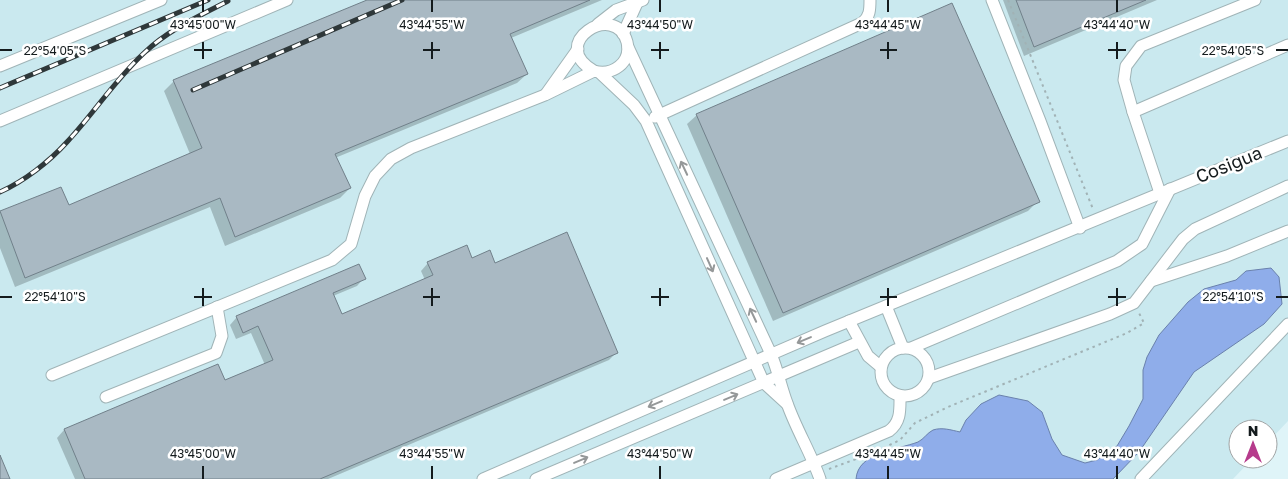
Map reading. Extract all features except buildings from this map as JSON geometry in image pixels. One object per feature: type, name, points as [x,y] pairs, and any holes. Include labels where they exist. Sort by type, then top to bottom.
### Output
[{"type":"street","points":[[0,66],[161,0]]},
{"type":"street","points":[[0,122],[286,0]]},
{"type":"street","points":[[646,121],[862,23],[867,20],[870,0]]},
{"type":"street","points":[[992,0],[1080,228]]},
{"type":"street","points":[[886,306],[907,348],[918,351],[928,363],[930,370],[929,378],[922,391],[915,395],[900,396],[893,394],[883,382],[881,367],[889,354],[907,348],[1117,262],[1142,244],[1165,191],[1134,112],[1124,80],[1126,66],[1140,46],[1255,0]]},
{"type":"street","points":[[598,24],[616,10],[640,1]]},
{"type":"street","points":[[623,34],[640,1]]},
{"type":"street","points":[[545,95],[578,49],[581,36],[591,26],[598,24],[612,25],[623,34],[771,354],[780,376],[787,404],[820,479]]},
{"type":"street","points":[[1134,112],[1288,45]]},
{"type":"street","points":[[52,375],[332,260],[351,244],[365,196],[375,176],[391,159],[411,148],[545,95],[597,72],[614,70],[624,60],[628,47]]},
{"type":"street","points":[[578,49],[582,62],[597,72],[634,105],[646,121],[753,362],[764,383],[787,404]]},
{"type":"street","name":"Cosigua","points":[[482,479],[849,321],[1080,228],[1288,141]]},
{"type":"street","points":[[929,378],[1110,314],[1134,303],[1183,239],[1195,230],[1288,186]]},
{"type":"street","points":[[1151,282],[1227,256],[1288,231]]},
{"type":"street","points":[[699,240],[715,233]]},
{"type":"street","points":[[106,397],[216,352],[222,336],[217,307]]},
{"type":"street","points":[[849,321],[868,356],[881,367]]},
{"type":"street","points":[[1142,479],[1288,324]]},
{"type":"street","points":[[536,479],[859,342]]},
{"type":"street","points":[[776,479],[894,428],[900,417],[900,396]]},
{"type":"street","points":[[596,430],[604,451]]},
{"type":"path","points":[[1008,0],[1098,220]]},
{"type":"path","points":[[820,479],[825,471],[875,452],[900,440],[915,423],[948,407],[1127,333],[1144,323],[1134,303]]},
{"type":"shaded area","points":[[0,0],[1288,0],[1288,421],[1278,432],[1278,419],[1228,419],[1228,469],[1242,469],[1233,479],[0,479]]},
{"type":"water","points":[[1271,268],[1279,277],[1282,304],[1264,324],[1194,372],[1139,452],[1113,479],[856,479],[858,470],[864,463],[880,453],[918,442],[936,429],[960,432],[966,420],[981,404],[999,395],[1028,401],[1042,412],[1052,439],[1062,455],[1085,463],[1097,460],[1117,446],[1129,426],[1143,399],[1143,370],[1147,357],[1159,335],[1188,302],[1204,289],[1236,280],[1246,271]]},
{"type":"railway","points":[[0,88],[208,0]]},
{"type":"railway","points":[[193,90],[402,0]]},
{"type":"railway","points":[[0,192],[27,177],[60,149],[133,63],[153,45],[184,24],[228,1]]}]
